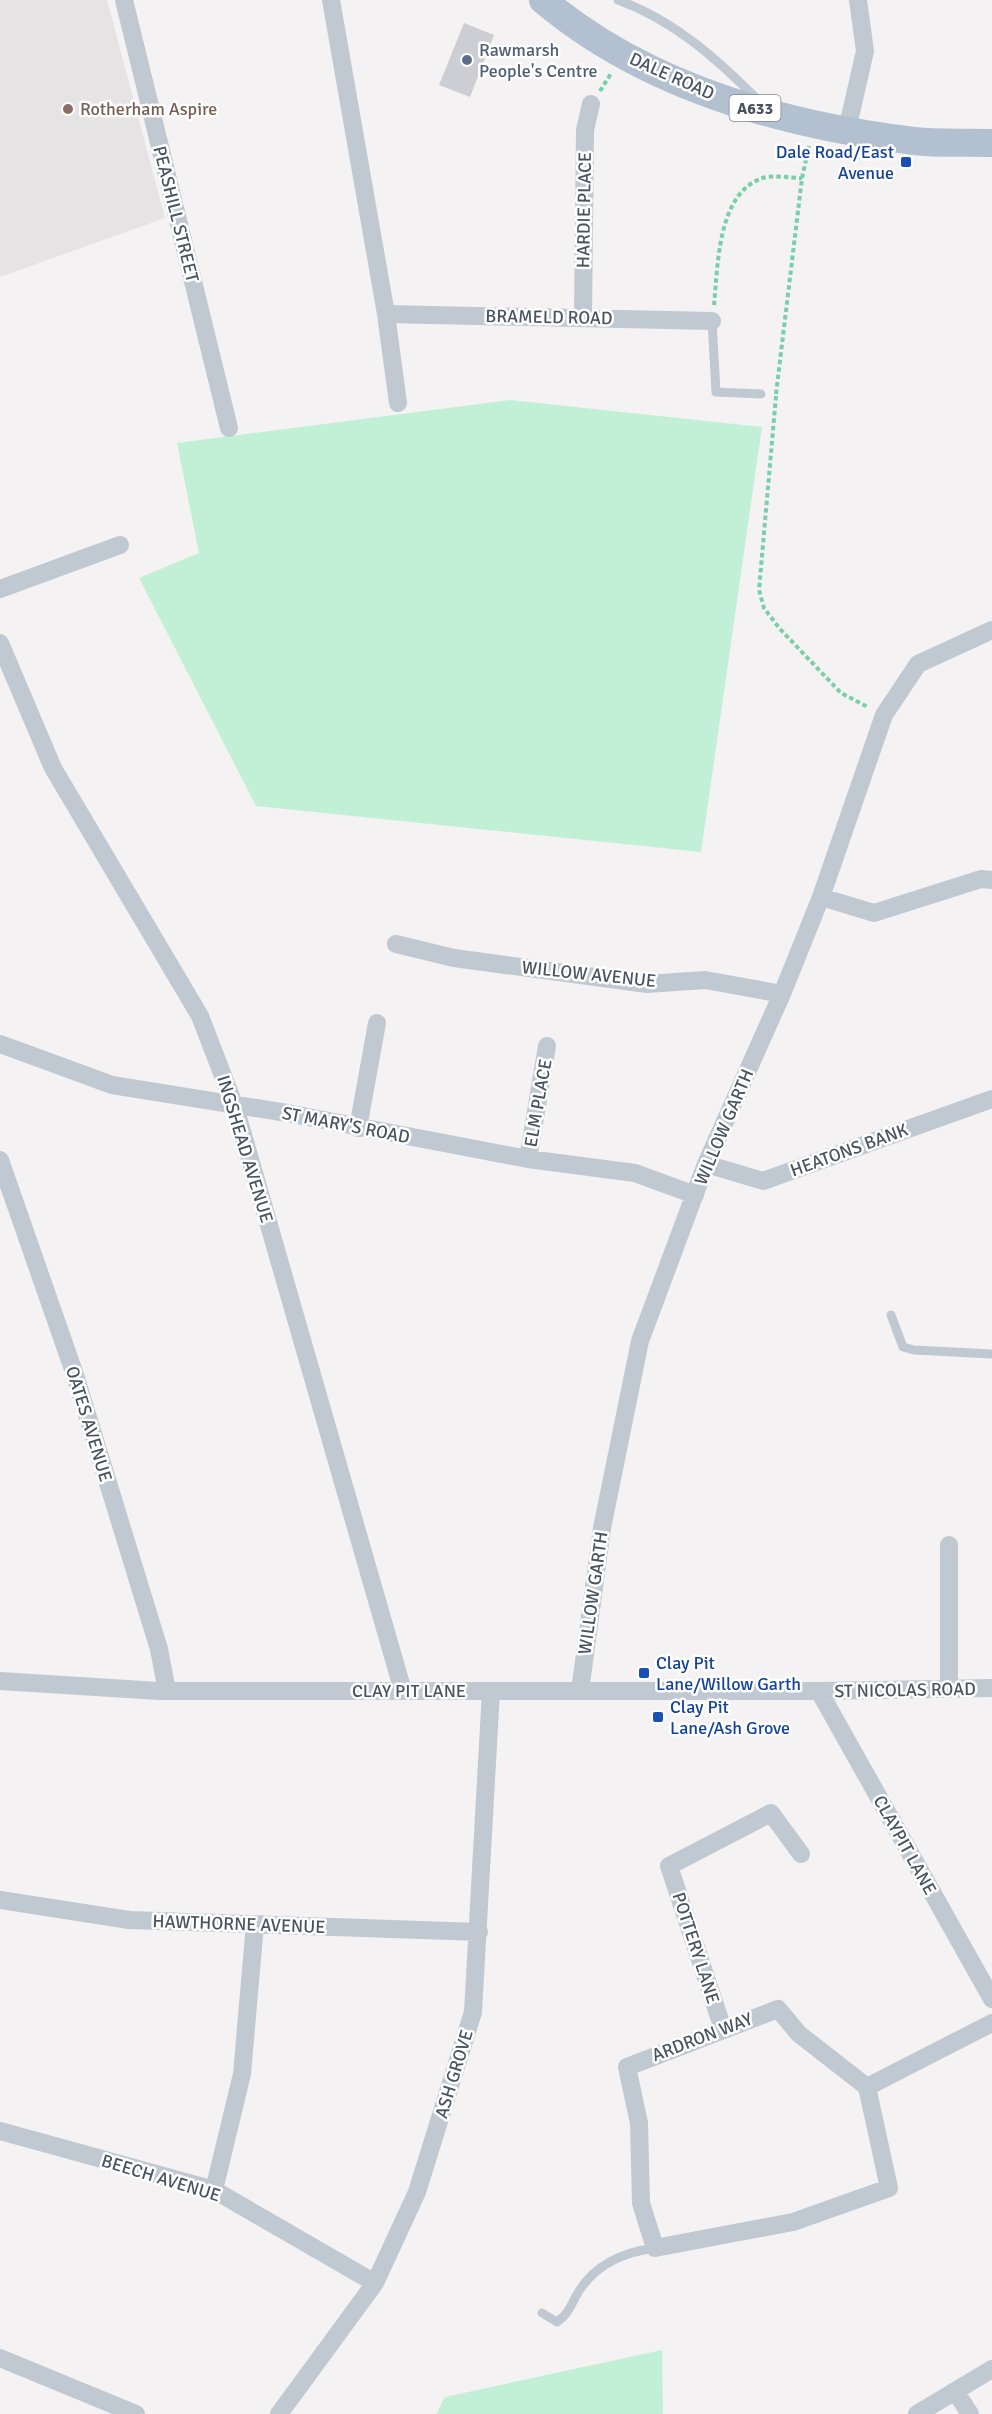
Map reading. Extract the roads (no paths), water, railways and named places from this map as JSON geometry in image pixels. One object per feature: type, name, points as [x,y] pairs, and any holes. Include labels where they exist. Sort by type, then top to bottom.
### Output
[{"type":"main road","name":"DALE ROAD","points":[[543,0],[562,16],[624,55],[663,76],[718,97],[771,113],[847,130],[916,141],[992,143]]},
{"type":"street","name":"PEASHILL STREET","points":[[124,0],[228,428]]},
{"type":"street","points":[[331,0],[386,314],[398,403]]},
{"type":"street","points":[[847,130],[865,51],[858,0]]},
{"type":"street","name":"HARDIE PLACE","points":[[583,317],[585,130],[591,104]]},
{"type":"street","name":"BRAMELD ROAD","points":[[386,314],[712,321]]},
{"type":"street","points":[[0,589],[120,544]]},
{"type":"street","name":"WILLOW GARTH","points":[[580,1691],[602,1528],[640,1341],[706,1164],[782,994],[821,897],[884,715],[918,664],[992,630]]},
{"type":"street","name":"INGSHEAD AVENUE","points":[[0,643],[53,768],[200,1016],[235,1107],[403,1691]]},
{"type":"street","points":[[821,897],[874,913],[981,879],[992,880]]},
{"type":"street","name":"WILLOW AVENUE","points":[[396,944],[454,958],[647,984],[705,980],[782,994]]},
{"type":"street","points":[[358,1128],[377,1023]]},
{"type":"street","name":"ST MARY'S ROAD","points":[[0,1044],[112,1085],[235,1107],[287,1113],[528,1159],[635,1173],[695,1195]]},
{"type":"street","name":"ELM PLACE","points":[[528,1159],[547,1046]]},
{"type":"street","name":"HEATONS BANK","points":[[706,1164],[763,1181],[992,1099]]},
{"type":"street","name":"OATES AVENUE","points":[[0,1160],[74,1372],[159,1649],[167,1691]]},
{"type":"street","points":[[949,1545],[950,1689]]},
{"type":"street","name":"CLAY PIT LANE","points":[[0,1682],[167,1691],[819,1691]]},
{"type":"street","name":"ST NICOLAS ROAD","points":[[819,1691],[992,1688]]},
{"type":"street","name":"ASH GROVE","points":[[279,2414],[375,2283],[417,2192],[473,2012],[491,1691]]},
{"type":"street","name":"CLAYPIT LANE","points":[[819,1691],[992,1999]]},
{"type":"street","name":"POTTERY LANE","points":[[723,2029],[669,1866],[771,1813],[801,1854]]},
{"type":"street","name":"HAWTHORNE AVENUE","points":[[0,1900],[129,1920],[479,1932]]},
{"type":"street","points":[[214,2190],[242,2074],[255,1924]]},
{"type":"street","name":"ARDRON WAY","points":[[655,2248],[641,2203],[639,2123],[627,2067],[778,2009],[799,2034],[867,2087]]},
{"type":"street","points":[[655,2248],[793,2222],[889,2188],[867,2087],[992,2023]]},
{"type":"street","name":"BEECH AVENUE","points":[[0,2131],[214,2190],[375,2283]]},
{"type":"street","points":[[0,2358],[136,2414]]},
{"type":"street","points":[[917,2414],[992,2369]]},
{"type":"street","points":[[955,2391],[970,2414]]},
{"type":"lane","points":[[618,0],[640,8],[683,34],[728,70],[771,113]]},
{"type":"lane","points":[[712,321],[716,392],[761,394]]},
{"type":"lane","points":[[891,1316],[903,1347],[914,1350],[992,1354]]},
{"type":"lane","points":[[542,2313],[557,2322],[567,2315],[579,2290],[597,2271],[631,2251],[655,2248]]},
{"type":"place","name":"Rawmarsh People's Centre","points":[[467,60]]},
{"type":"place","name":"Rotherham Aspire","points":[[68,109]]},
{"type":"place","name":"Dale Road/East Avenue","points":[[906,162]]},
{"type":"place","name":"Clay Pit Lane/Willow Garth","points":[[644,1673]]},
{"type":"place","name":"Clay Pit Lane/Ash Grove","points":[[658,1717]]}]
